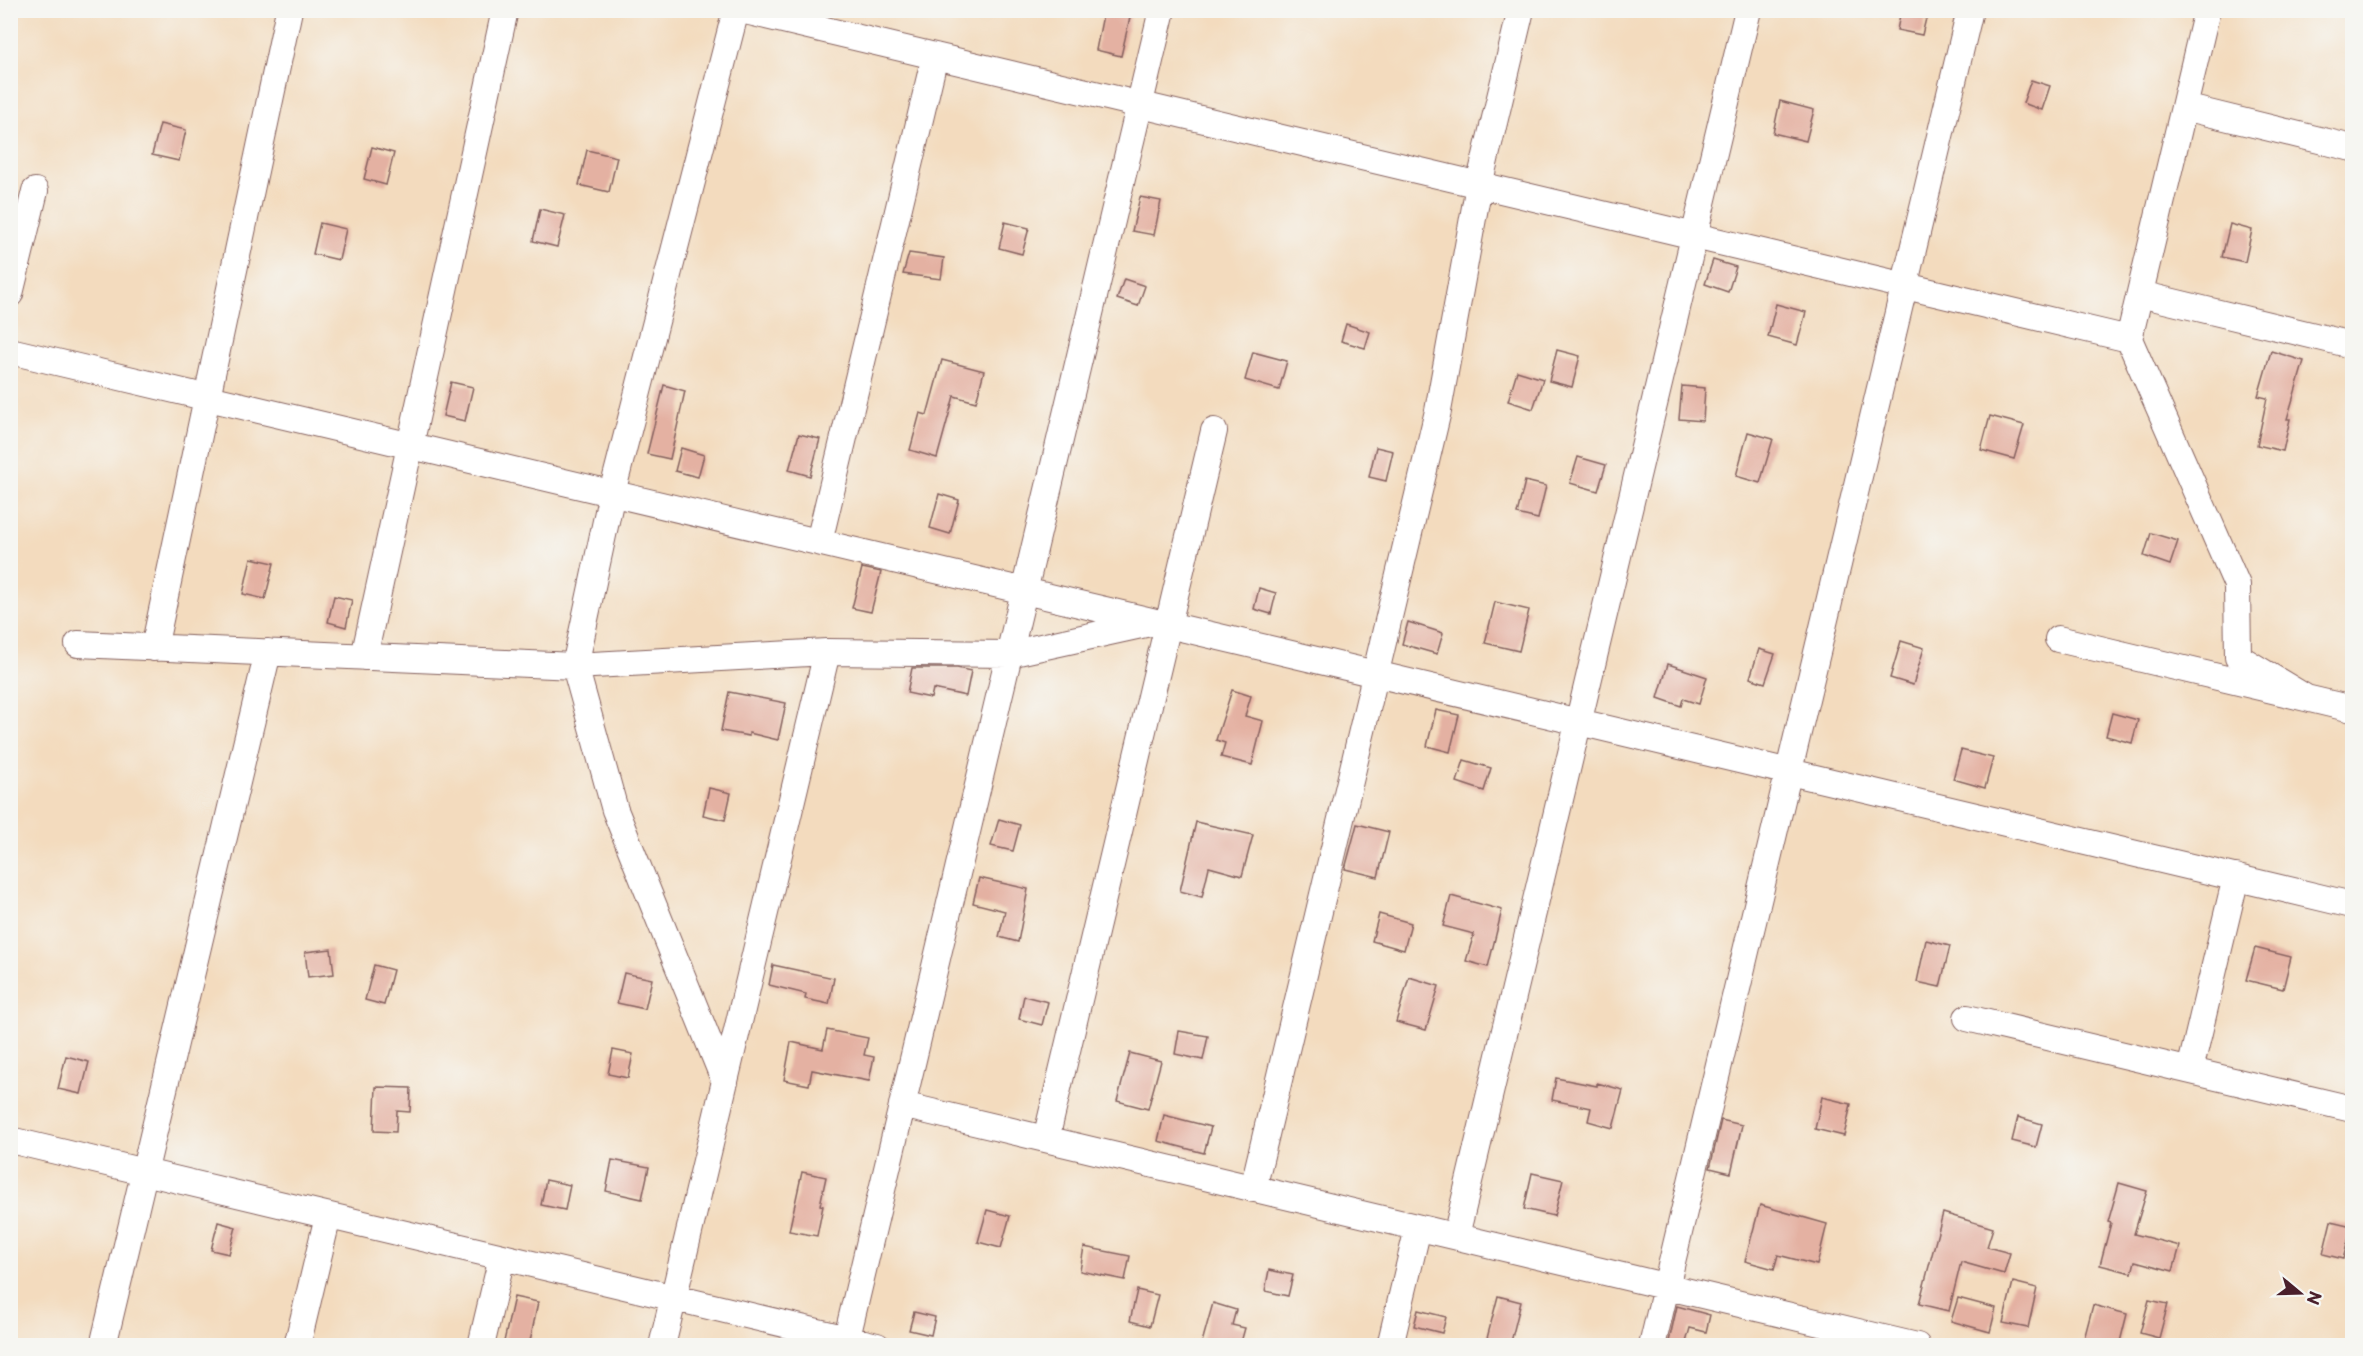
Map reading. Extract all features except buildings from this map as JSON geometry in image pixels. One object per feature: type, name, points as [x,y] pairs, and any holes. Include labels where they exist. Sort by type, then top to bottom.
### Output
[{"type":"street","points":[[154,648],[289,10]]},
{"type":"street","points":[[364,657],[505,10]]},
{"type":"street","points":[[725,1083],[615,810],[574,666],[612,493],[736,10]]},
{"type":"street","points":[[741,10],[2129,339]]},
{"type":"street","points":[[846,1342],[1162,10]]},
{"type":"street","points":[[1253,1188],[1438,411],[1479,185],[1521,10]]},
{"type":"street","points":[[1456,1236],[1748,10]]},
{"type":"street","points":[[1652,1346],[1970,10]]},
{"type":"street","points":[[2207,10],[2129,339],[2237,585],[2238,657],[2306,698]]},
{"type":"street","points":[[819,542],[934,56]]},
{"type":"street","points":[[2184,107],[2352,148]]},
{"type":"street","points":[[10,294],[35,191]]},
{"type":"street","points":[[2140,294],[2352,345]]},
{"type":"street","points":[[10,351],[2352,905]]},
{"type":"street","points":[[1046,1139],[1163,623],[1214,431]]},
{"type":"street","points":[[78,644],[574,666],[827,652],[1009,654],[1163,623]]},
{"type":"street","points":[[2058,639],[2352,709]]},
{"type":"street","points":[[103,1346],[268,652]]},
{"type":"street","points":[[662,1346],[827,652]]},
{"type":"street","points":[[2190,1070],[2236,877]]},
{"type":"street","points":[[1967,1018],[2352,1109]]},
{"type":"street","points":[[902,1106],[1917,1346]]},
{"type":"street","points":[[10,1140],[674,1297],[846,1342],[877,1346]]},
{"type":"street","points":[[297,1346],[328,1215]]},
{"type":"street","points":[[1390,1346],[1418,1228]]},
{"type":"street","points":[[481,1346],[502,1257]]}]
